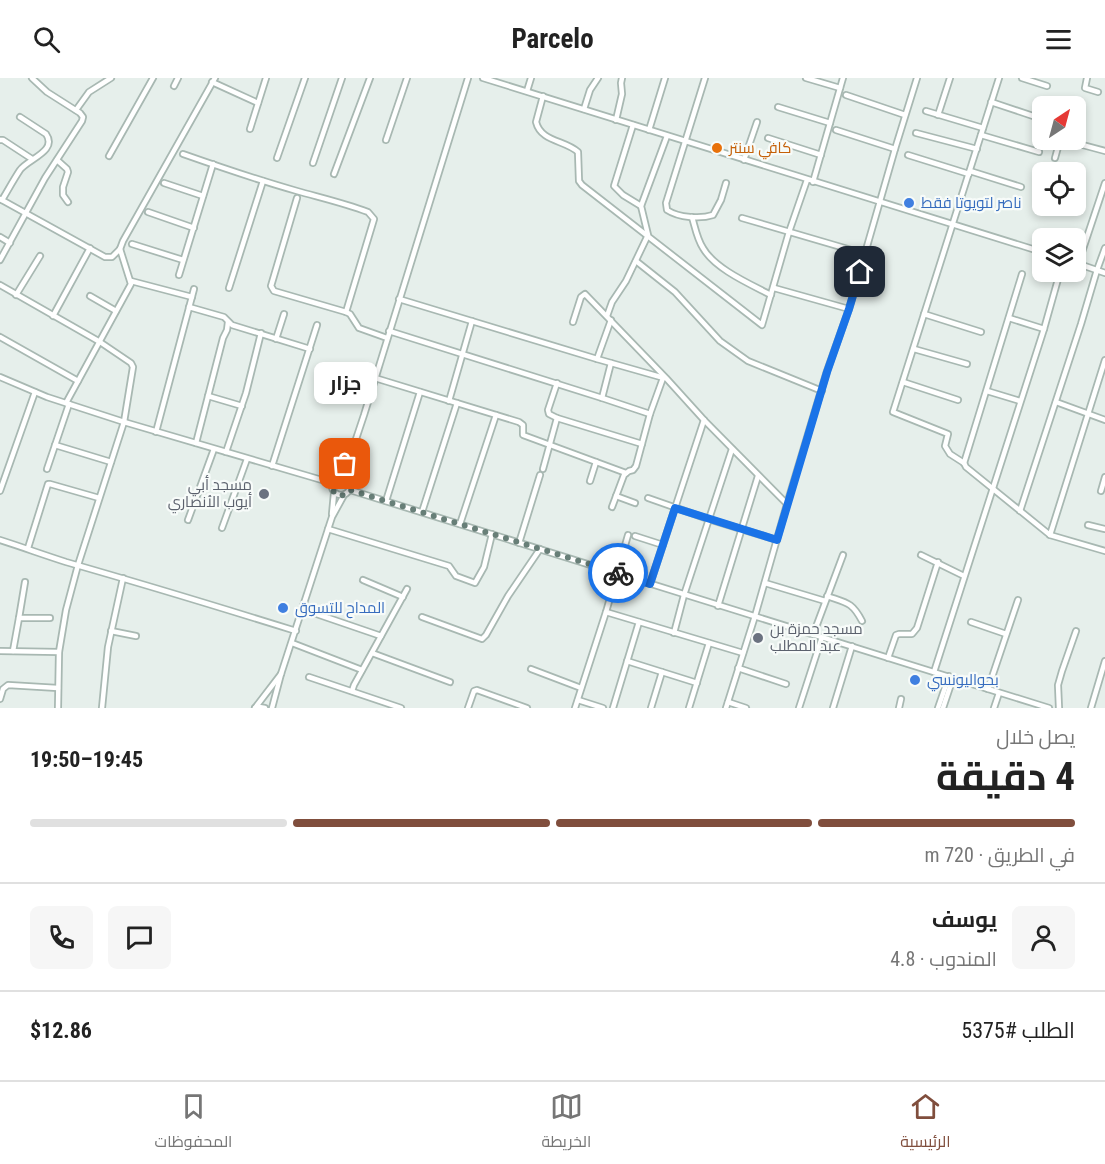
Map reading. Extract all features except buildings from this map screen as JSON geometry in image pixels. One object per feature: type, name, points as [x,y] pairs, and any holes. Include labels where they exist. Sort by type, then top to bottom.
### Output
[{"type":"street","points":[[0,260],[45,178],[83,117],[47,92],[32,78]]},
{"type":"street","points":[[76,110],[89,92],[111,78]]},
{"type":"street","points":[[109,156],[153,78]]},
{"type":"street","points":[[174,86],[178,78]]},
{"type":"street","points":[[250,129],[266,78]]},
{"type":"street","points":[[277,158],[305,78]]},
{"type":"street","points":[[313,163],[342,78]]},
{"type":"street","points":[[334,174],[370,78]]},
{"type":"street","points":[[386,140],[407,78]]},
{"type":"street","points":[[350,490],[348,480],[352,451],[468,78]]},
{"type":"street","points":[[483,78],[493,79],[684,142],[1032,249]]},
{"type":"street","points":[[527,91],[531,78]]},
{"type":"street","points":[[584,110],[590,90],[598,78]]},
{"type":"street","points":[[616,120],[622,94],[622,78]]},
{"type":"street","points":[[649,130],[665,78]]},
{"type":"street","points":[[705,78],[666,203],[667,210],[673,214],[692,217],[713,215],[726,183]]},
{"type":"street","points":[[806,78],[840,88]]},
{"type":"street","points":[[543,96],[536,122],[539,132],[576,150],[579,159],[579,182],[762,325],[789,232],[821,155],[843,78]]},
{"type":"street","points":[[746,708],[727,705],[827,372],[849,309],[917,78]]},
{"type":"street","points":[[938,115],[950,78]]},
{"type":"street","points":[[999,78],[893,412],[948,434],[945,446],[950,454],[964,463],[1050,535],[1105,551]]},
{"type":"street","points":[[1022,78],[1047,86]]},
{"type":"street","points":[[1087,78],[1085,88],[1098,92]]},
{"type":"street","points":[[20,117],[48,137],[49,141],[37,158],[32,159],[22,168],[1,199],[108,258],[120,249],[214,80],[258,103]]},
{"type":"street","points":[[846,95],[905,115]]},
{"type":"street","points":[[991,102],[1032,116]]},
{"type":"street","points":[[778,107],[830,123]]},
{"type":"street","points":[[926,111],[983,128]]},
{"type":"street","points":[[744,160],[757,122]]},
{"type":"street","points":[[633,125],[614,186],[623,195],[641,206]]},
{"type":"street","points":[[836,130],[895,149]]},
{"type":"street","points":[[916,133],[977,149]]},
{"type":"street","points":[[981,135],[1040,152]]},
{"type":"street","points":[[597,359],[612,302],[626,281],[648,235],[641,206],[667,136]]},
{"type":"street","points":[[768,138],[821,155]]},
{"type":"street","points":[[0,140],[32,159]]},
{"type":"street","points":[[1086,146],[1105,151]]},
{"type":"street","points":[[1055,158],[1058,150]]},
{"type":"street","points":[[183,154],[263,181],[341,202],[368,212],[374,219],[346,312]]},
{"type":"street","points":[[908,155],[1021,187]]},
{"type":"street","points":[[57,160],[68,172],[63,188],[63,195],[68,202]]},
{"type":"street","points":[[179,275],[213,165]]},
{"type":"street","points":[[229,288],[263,181]]},
{"type":"street","points":[[164,183],[203,196]]},
{"type":"street","points":[[1086,237],[1105,183]]},
{"type":"street","points":[[297,198],[272,288],[274,291],[346,312],[350,314],[359,328],[387,338]]},
{"type":"street","points":[[148,212],[194,228]]},
{"type":"street","points":[[692,217],[704,250],[720,266],[733,276],[771,295]]},
{"type":"street","points":[[742,218],[865,254]]},
{"type":"street","points":[[0,237],[10,243]]},
{"type":"street","points":[[132,244],[183,260]]},
{"type":"street","points":[[53,316],[90,248]]},
{"type":"street","points":[[1020,511],[1105,248]]},
{"type":"street","points":[[47,470],[68,403],[131,284],[120,249]]},
{"type":"street","points":[[16,295],[40,256]]},
{"type":"street","points":[[636,261],[675,292],[720,341],[748,361],[822,391]]},
{"type":"street","points":[[1086,266],[1105,273]]},
{"type":"street","points":[[964,463],[1022,274]]},
{"type":"street","points":[[131,281],[192,297]]},
{"type":"street","points":[[934,672],[1057,282]]},
{"type":"street","points":[[0,285],[100,342],[131,363],[133,367],[124,423],[78,565],[66,610],[59,652],[58,708]]},
{"type":"street","points":[[774,288],[849,309]]},
{"type":"street","points":[[156,432],[194,289]]},
{"type":"street","points":[[573,322],[580,299],[584,294],[787,504]]},
{"type":"street","points":[[90,296],[117,311]]},
{"type":"street","points":[[399,299],[665,378]]},
{"type":"street","points":[[189,307],[224,318],[232,325],[310,349]]},
{"type":"street","points":[[276,339],[284,314]]},
{"type":"street","points":[[924,314],[981,332]]},
{"type":"street","points":[[1009,318],[1044,329]]},
{"type":"street","points":[[196,443],[228,321]]},
{"type":"street","points":[[449,401],[472,321]]},
{"type":"street","points":[[272,466],[317,325]]},
{"type":"street","points":[[389,331],[650,414]]},
{"type":"street","points":[[226,452],[242,406],[261,333]]},
{"type":"street","points":[[0,337],[78,381]]},
{"type":"street","points":[[914,349],[967,364]]},
{"type":"street","points":[[1050,535],[1105,360]]},
{"type":"street","points":[[602,398],[611,363]]},
{"type":"street","points":[[375,378],[520,423],[523,435],[626,473]]},
{"type":"street","points":[[612,507],[626,473],[635,468],[650,414],[665,378]]},
{"type":"street","points":[[1,380],[124,423],[332,483]]},
{"type":"street","points":[[903,382],[958,400]]},
{"type":"street","points":[[557,383],[548,412],[557,418],[642,444]]},
{"type":"street","points":[[987,391],[1020,402]]},
{"type":"street","points":[[0,491],[35,392]]},
{"type":"street","points":[[386,501],[420,392]]},
{"type":"street","points":[[208,396],[242,406]]},
{"type":"street","points":[[1056,402],[1105,420]]},
{"type":"street","points":[[422,513],[457,403]]},
{"type":"street","points":[[460,524],[496,415]]},
{"type":"street","points":[[543,469],[557,418]]},
{"type":"street","points":[[650,584],[704,420]]},
{"type":"street","points":[[55,444],[111,462]]},
{"type":"street","points":[[188,519],[214,449]]},
{"type":"street","points":[[674,633],[684,595],[732,449]]},
{"type":"street","points":[[332,517],[334,493],[332,483],[338,477],[352,451]]},
{"type":"street","points":[[222,528],[248,459]]},
{"type":"street","points":[[590,481],[596,462]]},
{"type":"street","points":[[519,543],[540,476]]},
{"type":"street","points":[[718,606],[758,476]]},
{"type":"street","points":[[338,477],[348,480]]},
{"type":"street","points":[[1101,491],[1105,477]]},
{"type":"street","points":[[28,548],[48,484],[99,498]]},
{"type":"street","points":[[350,490],[1049,708]]},
{"type":"street","points":[[272,708],[332,517],[344,495],[350,490]]},
{"type":"street","points":[[334,493],[338,496],[344,495]]},
{"type":"street","points":[[616,496],[635,503]]},
{"type":"street","points":[[648,498],[777,540]]},
{"type":"street","points":[[1088,525],[1105,529]]},
{"type":"street","points":[[328,529],[448,566],[456,576],[475,583],[484,567],[492,534]]},
{"type":"street","points":[[575,708],[617,573],[631,536],[663,545]]},
{"type":"street","points":[[0,540],[296,631]]},
{"type":"street","points":[[422,617],[482,639],[540,549]]},
{"type":"street","points":[[813,635],[843,555]]},
{"type":"street","points":[[921,555],[964,576]]},
{"type":"street","points":[[888,658],[894,637],[898,634],[914,633],[917,628],[938,562]]},
{"type":"street","points":[[102,708],[111,631],[123,578]]},
{"type":"street","points":[[363,580],[403,597]]},
{"type":"street","points":[[13,651],[25,582]]},
{"type":"street","points":[[765,583],[850,604],[862,621]]},
{"type":"street","points":[[352,691],[407,589]]},
{"type":"street","points":[[988,689],[1018,600]]},
{"type":"street","points":[[302,609],[381,636]]},
{"type":"street","points":[[606,612],[743,653]]},
{"type":"street","points":[[19,618],[50,618]]},
{"type":"street","points":[[613,708],[639,622]]},
{"type":"street","points":[[971,622],[1006,634]]},
{"type":"street","points":[[111,631],[136,636]]},
{"type":"street","points":[[1059,708],[1058,686],[1076,631]]},
{"type":"street","points":[[799,708],[822,638]]},
{"type":"street","points":[[292,643],[362,670]]},
{"type":"street","points":[[689,708],[709,643]]},
{"type":"street","points":[[833,708],[852,646]]},
{"type":"street","points":[[0,651],[59,652]]},
{"type":"street","points":[[372,653],[450,682]]},
{"type":"street","points":[[1091,708],[1105,661]]},
{"type":"street","points":[[627,662],[697,683]]},
{"type":"street","points":[[738,668],[786,684]]},
{"type":"street","points":[[531,669],[581,688]]},
{"type":"street","points":[[651,708],[662,672]]},
{"type":"street","points":[[255,708],[281,674]]},
{"type":"street","points":[[309,677],[401,708]]},
{"type":"street","points":[[938,708],[951,677]]},
{"type":"street","points":[[944,708],[951,677]]},
{"type":"street","points":[[0,699],[3,689],[8,685],[58,688]]},
{"type":"street","points":[[468,708],[477,690],[527,708]]},
{"type":"street","points":[[994,708],[999,693]]},
{"type":"street","points":[[899,708],[901,699]]},
{"type":"street","points":[[578,700],[603,708]]},
{"type":"street","points":[[255,708],[259,706],[265,708]]},
{"type":"way so far","points":[[345,464],[332,483],[332,490],[338,496],[345,495],[350,490],[618,573]]},
{"type":"place","name":"كافي سنتر","points":[[717,148]]},
{"type":"place","name":"ناصر لتويوتا فقط","points":[[909,203]]},
{"type":"place","name":"جزار","points":[[345,464]]},
{"type":"place","name":"مسجد أبي أيوب الأنصاري","points":[[264,494]]},
{"type":"place","name":"المداح للتسوق","points":[[283,608]]},
{"type":"place","name":"مسجد حمزة بن عبد المطلب","points":[[758,638]]},
{"type":"place","name":"بحواليونسي","points":[[915,680]]},
{"type":"route","points":[[618,573],[650,584],[675,508],[777,540],[827,372],[860,272]]}]
